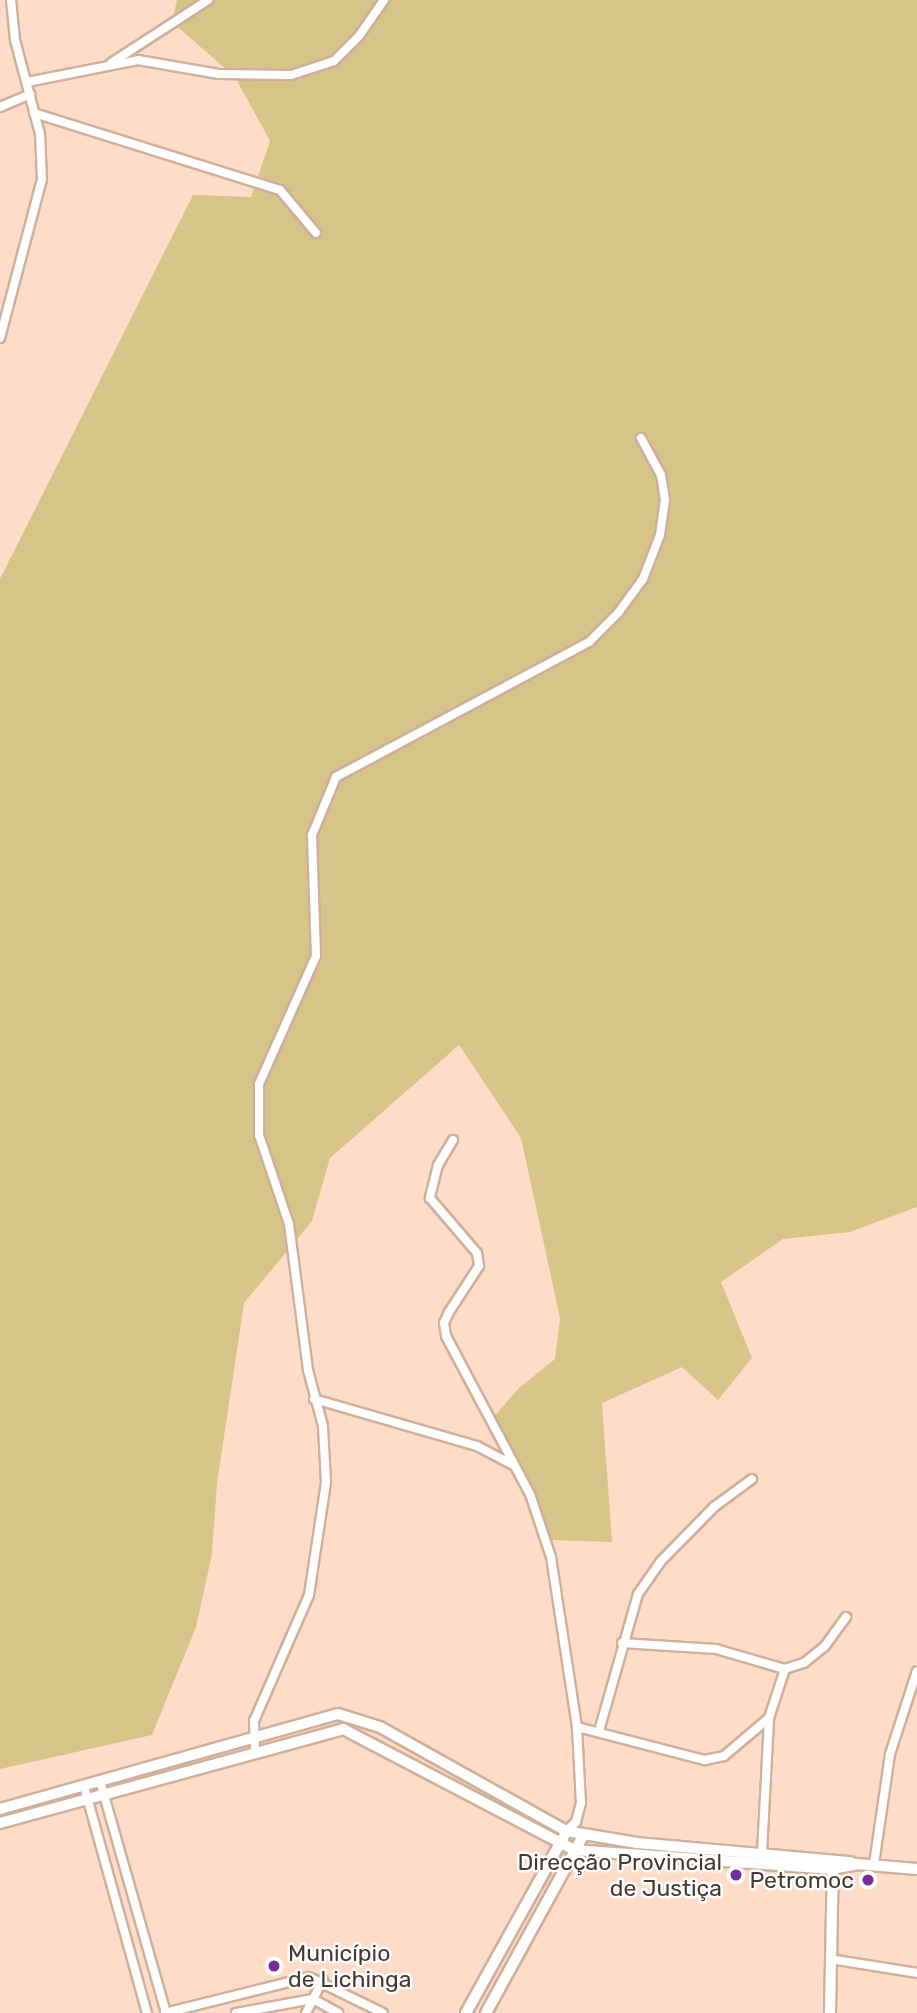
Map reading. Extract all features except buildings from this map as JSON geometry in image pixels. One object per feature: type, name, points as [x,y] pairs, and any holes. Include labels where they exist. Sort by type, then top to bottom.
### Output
[{"type":"main road","points":[[338,1714],[343,1729]]},
{"type":"main road","points":[[0,1809],[251,1736],[338,1714],[380,1727],[566,1831],[583,1836],[762,1853],[832,1864]]},
{"type":"main road","points":[[0,1823],[88,1800],[255,1750],[343,1729],[438,1777],[559,1845],[574,1850],[874,1864],[917,1869]]},
{"type":"main road","points":[[191,1754],[193,1768]]},
{"type":"main road","points":[[438,1777],[444,1764]]},
{"type":"main road","points":[[461,1791],[469,1778]]},
{"type":"street","points":[[0,338],[42,179],[34,113],[15,40],[11,0]]},
{"type":"street","points":[[109,64],[208,0]]},
{"type":"street","points":[[27,82],[138,60],[219,74],[300,73],[334,61],[359,36],[384,0]]},
{"type":"street","points":[[0,107],[30,94]]},
{"type":"street","points":[[34,113],[280,190],[316,233]]},
{"type":"street","points":[[255,1750],[251,1736],[254,1721],[309,1595],[319,1541],[327,1462],[323,1426],[314,1399],[289,1224],[260,1135],[259,1084],[316,956],[312,835],[336,777],[589,642],[618,613],[643,579],[660,535],[665,500],[661,475],[641,438]]},
{"type":"street","points":[[453,1140],[438,1165],[430,1198],[477,1253],[479,1266],[444,1323],[446,1336],[530,1494],[551,1557],[577,1727],[582,1786],[576,1822],[583,1836],[486,2013]]},
{"type":"street","points":[[314,1399],[477,1446],[515,1466]]},
{"type":"street","points":[[598,1731],[638,1594],[660,1562],[714,1507],[752,1479]]},
{"type":"street","points":[[622,1643],[716,1649],[785,1669],[804,1663],[825,1646],[846,1617]]},
{"type":"street","points":[[762,1853],[769,1718],[785,1669]]},
{"type":"street","points":[[874,1864],[890,1754],[917,1671]]},
{"type":"street","points":[[577,1727],[705,1760],[724,1756],[769,1718]]},
{"type":"street","points":[[100,1782],[166,2013],[309,1977],[323,1980],[383,2013]]},
{"type":"street","points":[[84,1786],[147,2013]]},
{"type":"street","points":[[466,2013],[566,1831],[576,1822]]},
{"type":"street","points":[[830,2013],[832,1864]]},
{"type":"street","points":[[119,1912],[134,1907]]},
{"type":"street","points":[[830,1959],[917,1973]]},
{"type":"street","points":[[306,2013],[323,1980]]},
{"type":"street","points":[[263,1987],[266,2006]]},
{"type":"street","points":[[236,2013],[313,1999],[338,2013]]},
{"type":"shaded area","points":[[177,0],[917,0],[917,1207],[850,1232],[783,1239],[721,1282],[752,1358],[718,1400],[682,1367],[602,1403],[612,1542],[546,1540],[490,1421],[519,1388],[555,1359],[560,1318],[521,1138],[459,1045],[330,1158],[312,1221],[244,1303],[217,1483],[212,1554],[196,1627],[152,1735],[0,1769],[0,579],[193,195],[251,197],[270,141],[235,77],[172,22]]},
{"type":"place","name":"Direcção Provincial de Justiça","points":[[736,1875]]},
{"type":"place","name":"Petromoc","points":[[868,1880]]},
{"type":"place","name":"Município de Lichinga","points":[[274,1966]]}]
